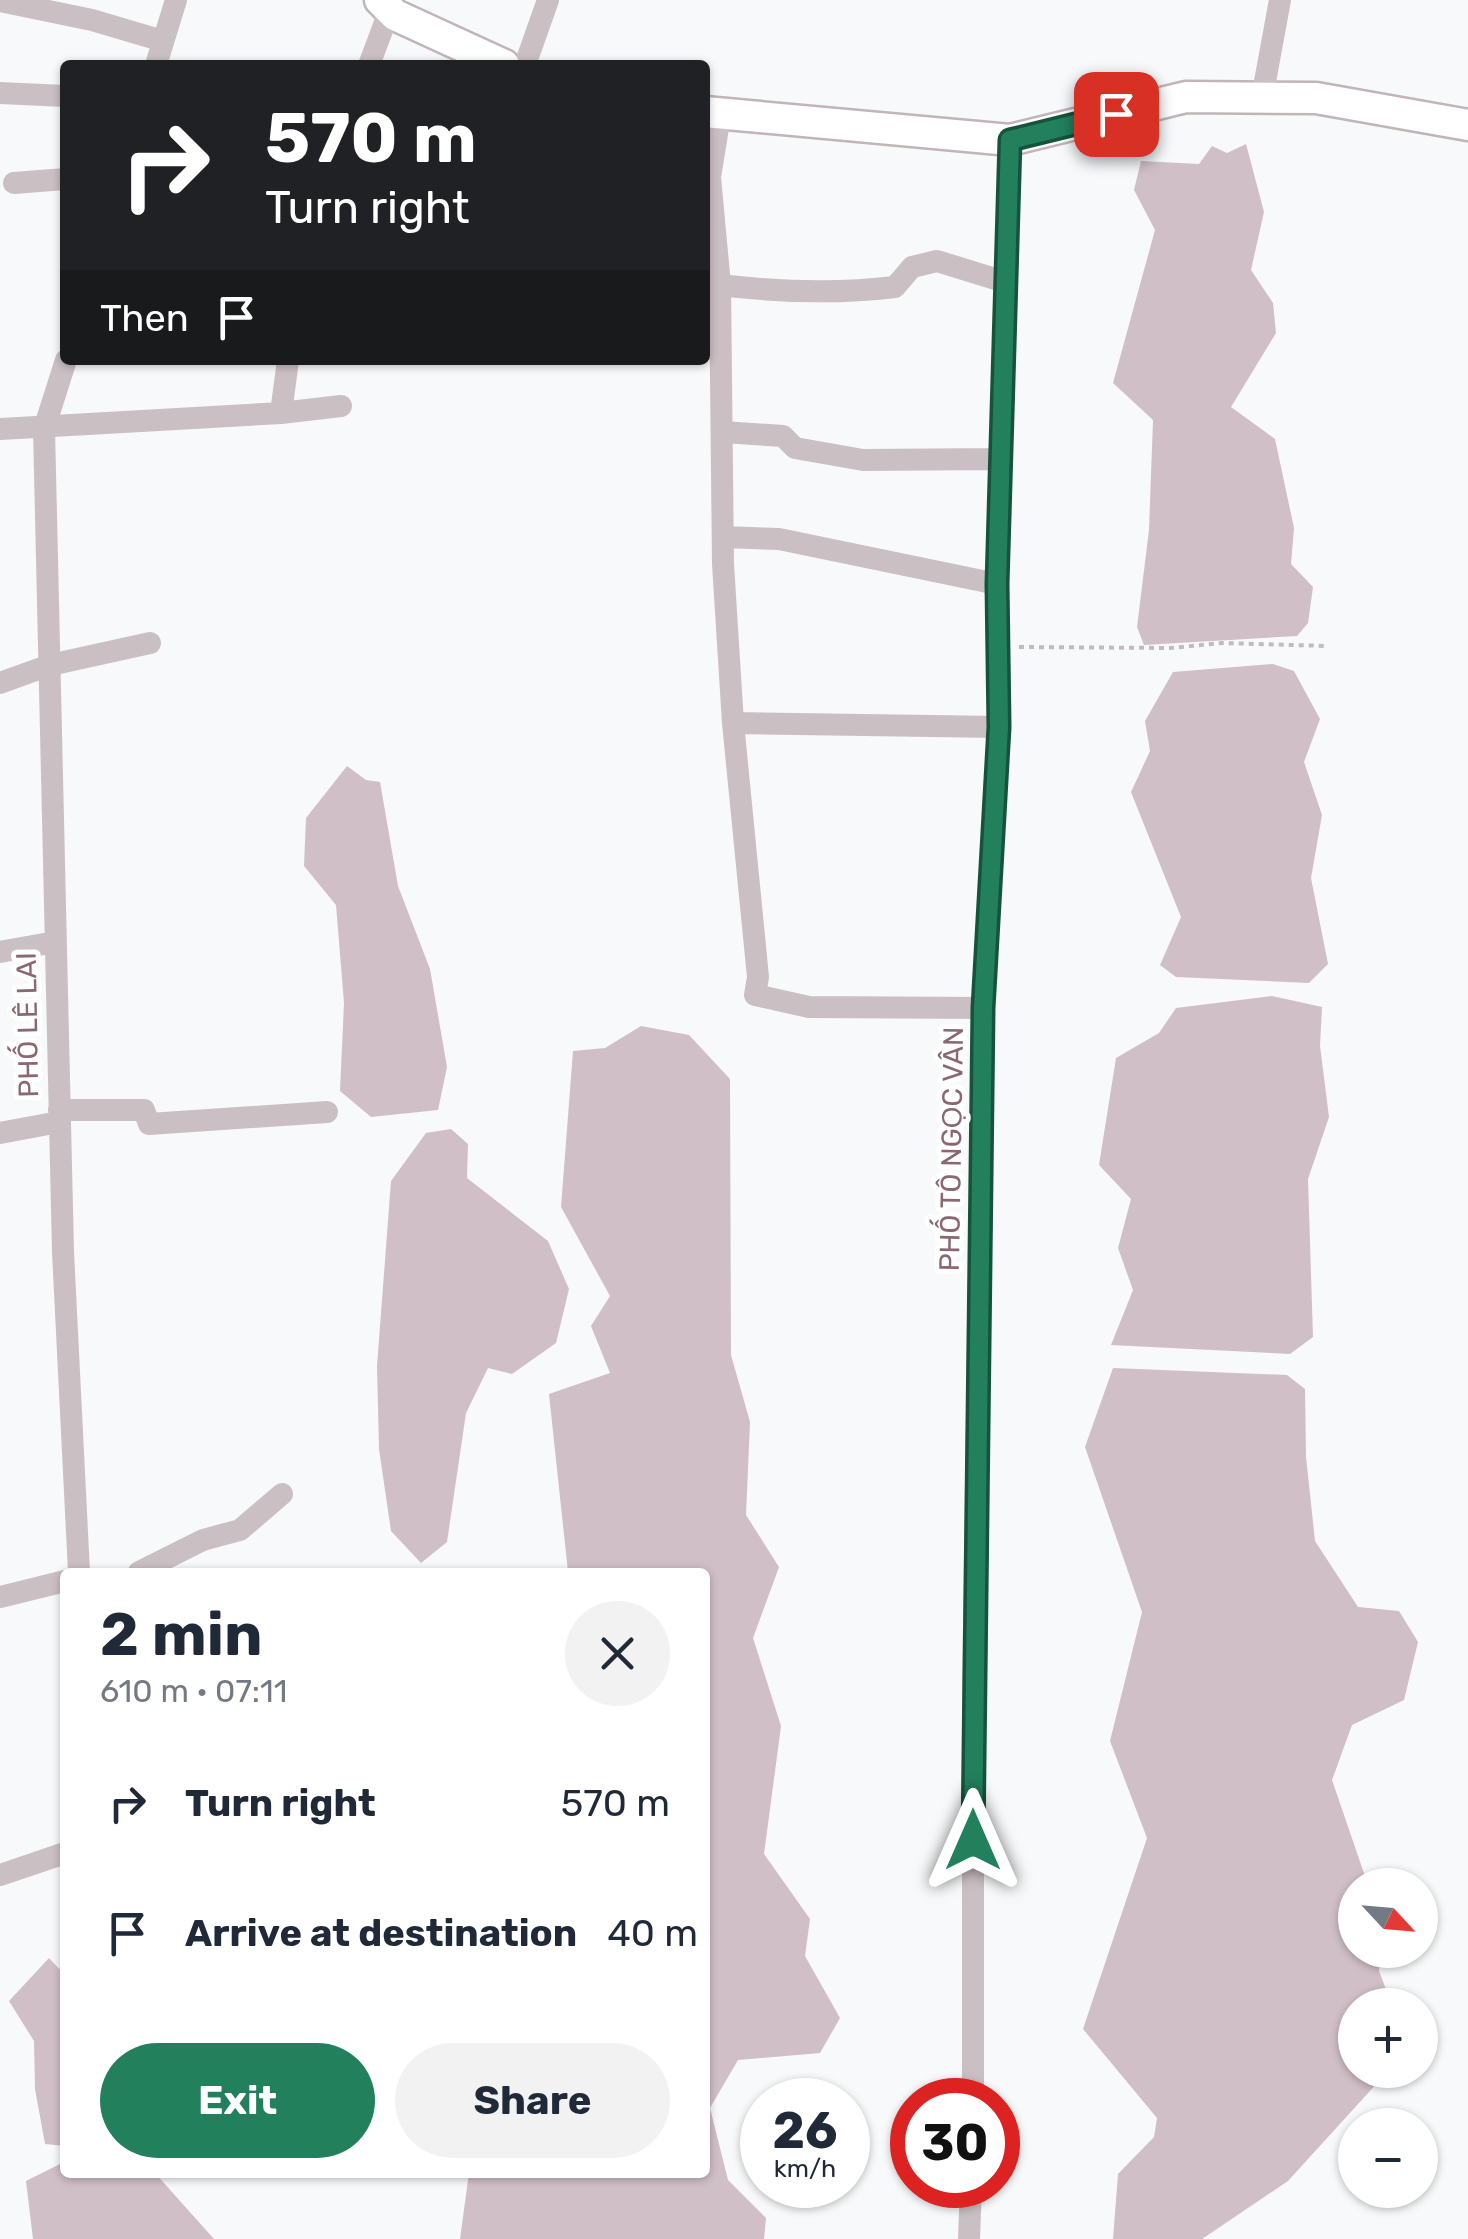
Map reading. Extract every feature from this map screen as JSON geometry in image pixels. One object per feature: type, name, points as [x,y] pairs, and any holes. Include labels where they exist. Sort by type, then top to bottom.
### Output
[{"type":"street","points":[[158,60],[176,0]]},
{"type":"street","points":[[528,60],[548,0]]},
{"type":"street","points":[[1262,98],[1280,0]]},
{"type":"street","points":[[0,1],[92,20],[164,41]]},
{"type":"street","points":[[370,60],[385,5],[488,60]]},
{"type":"street","points":[[0,93],[60,96]]},
{"type":"street","points":[[983,1008],[810,1007],[755,995],[758,977],[734,723],[723,537],[720,285],[710,177],[713,114],[1010,140],[1186,98],[1316,98],[1468,125]]},
{"type":"street","name":"PHỐ TÔ NGỌC VÂN","points":[[973,2078],[972,1692],[983,1008],[999,727],[997,584],[1010,140]]},
{"type":"street","points":[[14,183],[60,178]]},
{"type":"street","points":[[720,285],[855,292],[895,287],[912,267],[937,261],[1005,282]]},
{"type":"street","name":"PHỐ LÊ LAI","points":[[64,365],[44,429],[60,1116],[78,1568]]},
{"type":"street","points":[[281,413],[287,365]]},
{"type":"street","points":[[0,429],[341,406]]},
{"type":"street","points":[[722,432],[784,436],[795,448],[863,460],[1000,459]]},
{"type":"street","points":[[723,537],[779,539],[997,584]]},
{"type":"street","points":[[0,683],[50,665],[150,643]]},
{"type":"street","points":[[734,723],[999,727]]},
{"type":"street","points":[[0,952],[56,942]]},
{"type":"street","points":[[0,1133],[60,1116],[144,1110],[149,1124],[327,1112]]},
{"type":"street","points":[[147,1568],[204,1540],[240,1530],[282,1494]]},
{"type":"street","points":[[0,1597],[60,1581]]},
{"type":"street","points":[[0,1874],[60,1854]]},
{"type":"street","points":[[968,2239],[970,2208]]},
{"type":"path","points":[[999,647],[1170,648],[1222,643],[1328,646]]},
{"type":"shaded area","points":[[1246,144],[1264,212],[1251,270],[1273,303],[1276,333],[1231,407],[1275,439],[1294,528],[1291,564],[1313,587],[1308,623],[1297,636],[1144,645],[1137,627],[1149,530],[1153,420],[1113,383],[1155,230],[1134,190],[1141,161],[1199,164],[1212,146],[1227,153]]},
{"type":"shaded area","points":[[1273,664],[1294,671],[1320,719],[1304,762],[1322,815],[1311,878],[1328,964],[1309,983],[1176,977],[1160,965],[1181,917],[1131,792],[1150,751],[1145,721],[1173,672]]},
{"type":"shaded area","points":[[347,766],[366,780],[380,782],[398,886],[430,969],[447,1067],[438,1110],[371,1117],[340,1091],[344,1003],[336,905],[304,866],[306,818]]},
{"type":"shaded area","points":[[1272,996],[1322,1007],[1320,1046],[1329,1117],[1308,1179],[1313,1337],[1290,1354],[1111,1345],[1133,1290],[1118,1248],[1131,1199],[1099,1165],[1116,1058],[1159,1033],[1176,1008]]},
{"type":"shaded area","points":[[641,1026],[689,1035],[730,1079],[731,1355],[750,1422],[746,1515],[779,1567],[753,1638],[781,1726],[764,1854],[810,1919],[805,1956],[840,2018],[820,2053],[738,2060],[710,2108],[710,1568],[568,1568],[549,1394],[610,1373],[591,1326],[610,1296],[561,1207],[573,1051],[605,1048]]},
{"type":"shaded area","points":[[451,1129],[468,1144],[467,1178],[548,1241],[569,1289],[556,1343],[512,1374],[488,1368],[466,1413],[447,1542],[421,1563],[391,1531],[379,1449],[377,1366],[391,1181],[426,1133]]},
{"type":"shaded area","points":[[1113,1368],[1287,1375],[1305,1389],[1306,1457],[1315,1541],[1358,1607],[1399,1611],[1418,1642],[1404,1700],[1352,1725],[1332,1780],[1362,1868],[1338,1868],[1338,1968],[1379,1968],[1386,1988],[1338,1988],[1338,2088],[1373,2088],[1354,2108],[1338,2108],[1338,2126],[1288,2181],[1202,2239],[1113,2239],[1118,2174],[1154,2137],[1157,2118],[1083,2029],[1147,1838],[1110,1741],[1142,1612],[1085,1447]]},
{"type":"shaded area","points":[[49,1958],[60,1970],[60,2146],[45,2144],[35,2089],[34,2041],[9,2001]]},
{"type":"shaded area","points":[[710,2108],[728,2180],[740,2192],[740,2208],[756,2208],[766,2218],[764,2239],[460,2239],[468,2178],[710,2178]]},
{"type":"shaded area","points":[[60,2164],[60,2178],[159,2178],[214,2239],[33,2239],[26,2181]]},
{"type":"route","points":[[973,1840],[983,1008],[999,727],[997,584],[1010,140],[1116,114]]}]
